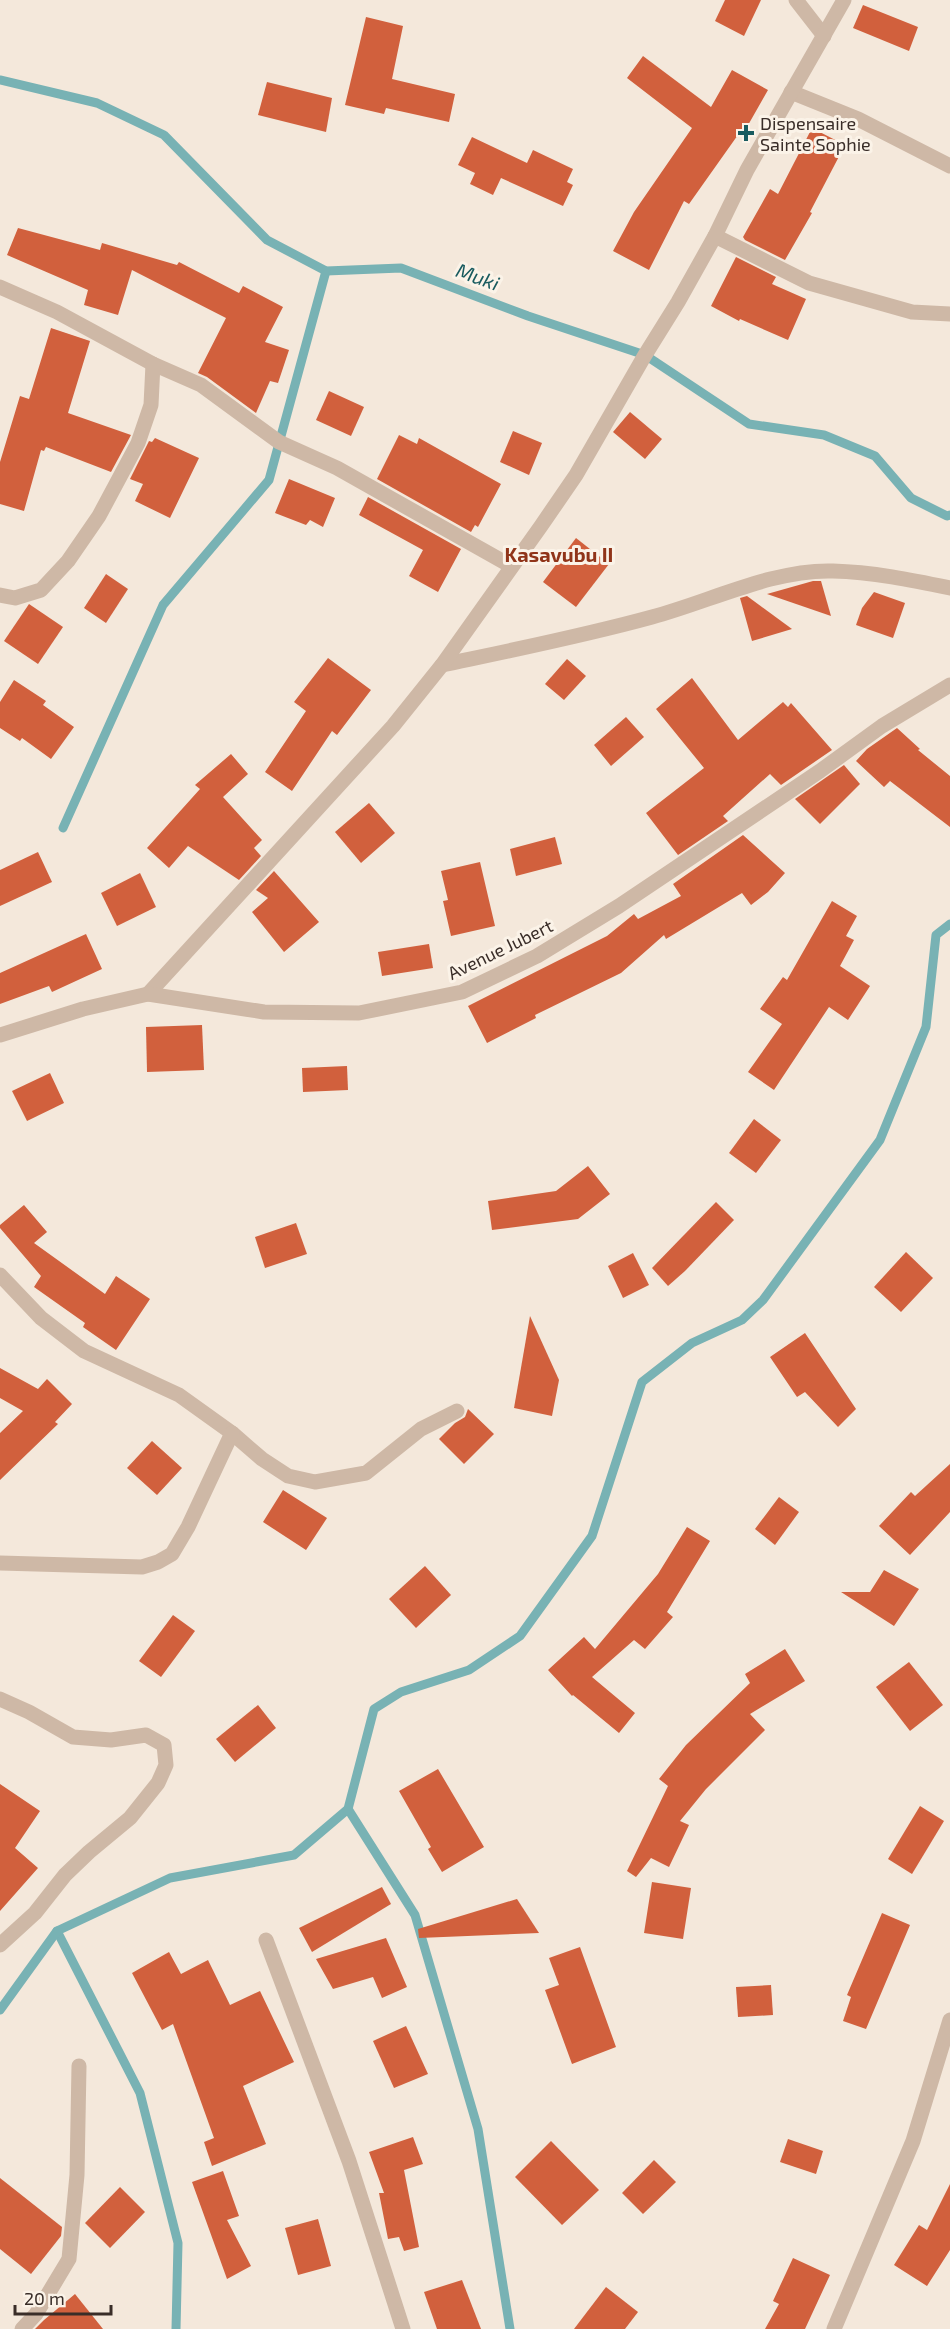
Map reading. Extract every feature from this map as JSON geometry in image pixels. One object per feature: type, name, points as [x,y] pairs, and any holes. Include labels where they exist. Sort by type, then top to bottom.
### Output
[{"type":"street","points":[[796,0],[824,36]]},
{"type":"street","points":[[148,994],[393,726],[442,665],[576,475],[678,302],[715,236],[747,170],[844,0]]},
{"type":"street","points":[[791,92],[858,119],[950,166]]},
{"type":"street","points":[[715,236],[809,283],[912,312],[950,314]]},
{"type":"street","points":[[0,287],[57,312],[153,364],[201,385],[279,442],[337,468],[511,566]]},
{"type":"street","points":[[0,595],[15,598],[41,590],[68,561],[99,516],[138,443],[151,405],[153,364]]},
{"type":"street","points":[[442,665],[562,640],[653,617],[783,576],[831,571],[891,577],[950,588]]},
{"type":"street","name":"Avenue Jubert","points":[[0,1035],[83,1009],[148,994],[264,1012],[359,1013],[462,992],[537,956],[620,906],[820,771],[882,726],[950,685]]},
{"type":"street","points":[[0,1275],[40,1317],[84,1351],[179,1395],[232,1433],[262,1459],[288,1476],[315,1482],[366,1473],[421,1429],[457,1411]]},
{"type":"street","points":[[0,1563],[142,1567],[158,1562],[172,1554],[188,1527],[232,1433]]},
{"type":"street","points":[[0,1699],[74,1737],[111,1740],[146,1735],[164,1745],[165,1765],[158,1783],[130,1818],[65,1875],[35,1913],[0,1946]]},
{"type":"street","points":[[266,1940],[350,2161],[403,2329]]},
{"type":"street","points":[[834,2329],[913,2140],[950,2020]]},
{"type":"street","points":[[22,2329],[36,2314],[69,2259],[77,2175],[80,2066]]},
{"type":"building","points":[[725,0],[761,0],[744,36],[715,21]]},
{"type":"building","points":[[863,5],[918,27],[909,51],[853,28]]},
{"type":"building","points":[[366,17],[403,26],[392,79],[455,94],[449,122],[386,108],[384,114],[345,105]]},
{"type":"building","points":[[643,56],[711,107],[732,70],[768,90],[743,134],[740,132],[689,204],[684,201],[649,270],[613,251],[634,212],[692,128],[627,78]]},
{"type":"building","points":[[267,82],[332,98],[326,132],[258,115]]},
{"type":"building","points":[[812,128],[845,145],[810,212],[812,213],[785,260],[743,237],[770,189],[778,194]]},
{"type":"building","points":[[472,137],[527,163],[533,150],[573,169],[567,182],[573,185],[563,206],[501,178],[493,195],[470,184],[475,173],[458,165]]},
{"type":"building","points":[[18,228],[100,250],[102,243],[177,265],[179,262],[239,293],[243,286],[283,307],[265,342],[289,350],[278,383],[270,381],[256,413],[207,377],[198,373],[226,318],[132,270],[118,315],[84,305],[88,290],[7,255]]},
{"type":"building","points":[[736,257],[776,277],[772,284],[806,299],[788,340],[740,319],[739,321],[711,306]]},
{"type":"building","points":[[51,328],[90,341],[68,413],[131,435],[111,472],[46,447],[44,451],[41,450],[24,511],[0,504],[0,462],[20,396],[29,399]]},
{"type":"building","points":[[329,391],[364,407],[351,436],[316,420]]},
{"type":"building","points":[[630,412],[662,439],[645,459],[613,432]]},
{"type":"building","points":[[513,431],[542,443],[529,475],[500,462]]},
{"type":"building","points":[[399,435],[417,444],[419,438],[501,484],[478,527],[475,525],[471,532],[377,479]]},
{"type":"building","points":[[155,438],[199,458],[170,518],[135,501],[143,484],[130,479],[149,441],[152,442]]},
{"type":"building","points":[[289,479],[335,498],[323,527],[310,520],[306,525],[275,513]]},
{"type":"building","points":[[368,497],[461,549],[438,592],[409,576],[423,550],[359,515]]},
{"type":"building","points":[[576,538],[609,564],[576,607],[543,582]]},
{"type":"building","points":[[106,574],[128,589],[106,623],[84,608]]},
{"type":"building","points":[[813,581],[821,581],[831,616],[767,594]]},
{"type":"building","points":[[874,592],[905,603],[893,638],[856,625],[862,608]]},
{"type":"building","points":[[747,596],[792,629],[752,641],[740,598]]},
{"type":"building","points":[[29,604],[63,627],[38,664],[4,641]]},
{"type":"building","points":[[328,658],[371,690],[337,735],[332,731],[292,791],[265,772],[306,711],[294,702]]},
{"type":"building","points":[[567,659],[586,676],[564,700],[545,684]]},
{"type":"building","points":[[692,678],[738,740],[783,702],[788,707],[791,703],[832,750],[781,785],[770,774],[723,816],[728,821],[678,855],[646,813],[704,768],[656,709]]},
{"type":"building","points":[[14,680],[46,701],[43,705],[74,727],[51,759],[22,738],[20,741],[0,728],[0,702]]},
{"type":"building","points":[[626,717],[644,737],[611,766],[594,745]]},
{"type":"building","points":[[897,728],[920,749],[918,750],[950,776],[950,827],[890,781],[884,787],[856,761],[867,749]]},
{"type":"building","points":[[231,754],[248,774],[223,797],[262,840],[254,848],[261,856],[239,880],[188,846],[169,868],[147,848],[200,789],[195,785]]},
{"type":"building","points":[[844,765],[860,784],[820,824],[795,799]]},
{"type":"building","points":[[369,803],[395,833],[361,863],[335,832]]},
{"type":"building","points":[[743,835],[785,873],[768,892],[751,905],[742,893],[666,939],[664,935],[621,973],[535,1015],[536,1018],[487,1043],[468,1006],[607,936],[634,914],[638,919],[681,896],[673,884]]},
{"type":"building","points":[[555,837],[562,864],[516,876],[510,849]]},
{"type":"building","points":[[38,852],[52,882],[0,906],[0,870]]},
{"type":"building","points":[[480,862],[495,926],[451,936],[443,901],[448,900],[441,871]]},
{"type":"building","points":[[274,871],[319,922],[284,952],[252,912],[268,898],[256,890]]},
{"type":"building","points":[[140,873],[156,907],[117,926],[101,893]]},
{"type":"building","points":[[832,901],[857,916],[846,936],[854,940],[840,966],[870,986],[848,1020],[829,1007],[774,1090],[748,1072],[782,1024],[760,1009],[783,977],[787,980]]},
{"type":"building","points":[[86,934],[102,969],[52,992],[49,986],[0,1004],[0,973]]},
{"type":"building","points":[[429,944],[433,968],[382,976],[378,952]]},
{"type":"building","points":[[202,1025],[204,1070],[147,1072],[146,1027]]},
{"type":"building","points":[[347,1066],[348,1090],[303,1092],[302,1068]]},
{"type":"building","points":[[50,1073],[64,1103],[27,1121],[12,1091]]},
{"type":"building","points":[[754,1119],[781,1140],[756,1173],[729,1153]]},
{"type":"building","points":[[588,1166],[610,1194],[578,1219],[492,1230],[488,1201],[556,1191]]},
{"type":"building","points":[[716,1202],[734,1220],[668,1286],[652,1268]]},
{"type":"building","points":[[24,1205],[47,1232],[34,1243],[105,1294],[116,1276],[150,1299],[116,1350],[83,1327],[85,1323],[34,1287],[41,1276],[0,1228],[0,1225]]},
{"type":"building","points":[[296,1223],[307,1254],[265,1268],[255,1237]]},
{"type":"building","points":[[906,1252],[933,1278],[901,1312],[874,1287]]},
{"type":"building","points":[[633,1253],[649,1285],[623,1298],[608,1266]]},
{"type":"building","points":[[530,1316],[559,1380],[552,1416],[514,1408]]},
{"type":"building","points":[[805,1333],[856,1409],[838,1427],[805,1392],[797,1397],[770,1357]]},
{"type":"building","points":[[0,1368],[38,1389],[47,1379],[72,1404],[55,1422],[58,1424],[0,1480],[0,1433],[23,1411],[0,1398]]},
{"type":"building","points":[[468,1409],[494,1434],[464,1464],[439,1439],[455,1423],[465,1417]]},
{"type":"building","points":[[152,1441],[182,1468],[157,1495],[127,1468]]},
{"type":"building","points":[[950,1464],[950,1512],[910,1555],[879,1526],[911,1492],[915,1496]]},
{"type":"building","points":[[283,1490],[327,1518],[306,1550],[263,1522]]},
{"type":"building","points":[[779,1497],[799,1512],[775,1545],[755,1529]]},
{"type":"building","points":[[687,1527],[710,1541],[667,1612],[673,1617],[645,1649],[634,1640],[592,1677],[635,1713],[619,1733],[572,1696],[548,1670],[584,1637],[595,1649],[658,1574]]},
{"type":"building","points":[[425,1566],[451,1595],[416,1628],[389,1599]]},
{"type":"building","points":[[884,1570],[919,1589],[894,1626],[841,1592],[870,1592]]},
{"type":"building","points":[[173,1615],[195,1631],[161,1677],[139,1661]]},
{"type":"building","points":[[785,1649],[805,1681],[750,1714],[765,1730],[706,1789],[680,1821],[689,1825],[669,1867],[651,1858],[636,1877],[627,1871],[668,1786],[659,1779],[686,1745],[750,1683],[745,1674]]},
{"type":"building","points":[[909,1662],[943,1705],[910,1731],[876,1687]]},
{"type":"building","points":[[258,1705],[276,1728],[235,1762],[216,1739]]},
{"type":"building","points":[[438,1769],[484,1847],[442,1872],[428,1849],[431,1847],[399,1791]]},
{"type":"building","points":[[0,1784],[40,1811],[15,1848],[38,1868],[0,1911]]},
{"type":"building","points":[[920,1806],[944,1821],[912,1874],[888,1859]]},
{"type":"building","points":[[652,1882],[691,1888],[683,1939],[644,1933]]},
{"type":"building","points":[[382,1887],[391,1904],[312,1952],[299,1928]]},
{"type":"building","points":[[517,1899],[539,1933],[419,1938],[418,1929]]},
{"type":"building","points":[[882,1913],[910,1925],[866,2029],[843,2021],[851,1997],[847,1995]]},
{"type":"building","points":[[386,1938],[407,1987],[382,1998],[373,1977],[333,1989],[316,1959]]},
{"type":"building","points":[[580,1947],[616,2047],[572,2064],[545,1990],[559,1985],[549,1958]]},
{"type":"building","points":[[169,1952],[181,1974],[208,1960],[230,2005],[260,1991],[294,2062],[243,2086],[266,2144],[212,2166],[204,2142],[214,2138],[173,2024],[162,2030],[132,1973]]},
{"type":"building","points":[[771,1985],[773,2015],[738,2017],[736,1987]]},
{"type":"building","points":[[406,2026],[428,2074],[394,2088],[373,2041]]},
{"type":"building","points":[[413,2137],[423,2164],[404,2170],[419,2247],[404,2251],[399,2237],[388,2239],[379,2193],[384,2193],[369,2152]]},
{"type":"building","points":[[788,2139],[823,2151],[816,2174],[780,2162]]},
{"type":"building","points":[[551,2141],[599,2190],[562,2225],[515,2177]]},
{"type":"building","points":[[654,2160],[676,2182],[643,2214],[622,2193]]},
{"type":"building","points":[[223,2171],[239,2216],[227,2220],[251,2266],[227,2279],[192,2182]]},
{"type":"building","points":[[0,2178],[62,2227],[61,2236],[31,2274],[0,2249]]},
{"type":"building","points":[[950,2184],[950,2250],[927,2286],[894,2265],[919,2225],[927,2230]]},
{"type":"building","points":[[120,2187],[145,2212],[110,2248],[85,2223]]},
{"type":"building","points":[[318,2219],[331,2266],[298,2275],[285,2228]]},
{"type":"building","points":[[793,2258],[830,2275],[805,2329],[765,2329],[779,2304],[773,2301]]},
{"type":"building","points":[[462,2280],[481,2329],[437,2329],[424,2292]]},
{"type":"building","points":[[606,2287],[638,2312],[625,2329],[574,2329]]},
{"type":"building","points":[[75,2294],[103,2329],[35,2329],[44,2320]]},
{"type":"waterway","name":"Muki","points":[[0,80],[97,103],[164,135],[267,240],[326,271],[401,268],[528,316],[645,355],[749,424],[824,435],[875,456],[911,498],[947,516],[950,515]]},
{"type":"waterway","points":[[63,828],[163,605],[269,480],[326,271]]},
{"type":"waterway","points":[[0,2010],[57,1931],[170,1878],[294,1855],[348,1809],[374,1709],[401,1692],[469,1670],[520,1636],[592,1536],[642,1382],[692,1343],[742,1320],[763,1300],[880,1140],[926,1027],[936,935],[950,924]]},
{"type":"waterway","points":[[348,1809],[415,1915],[478,2129],[510,2329]]},
{"type":"waterway","points":[[57,1931],[140,2093],[178,2243],[176,2329]]},
{"type":"place","name":"Dispensaire Sainte Sophie","points":[[746,133]]},
{"type":"district","name":"Kasavubu II","points":[[559,554]]}]
